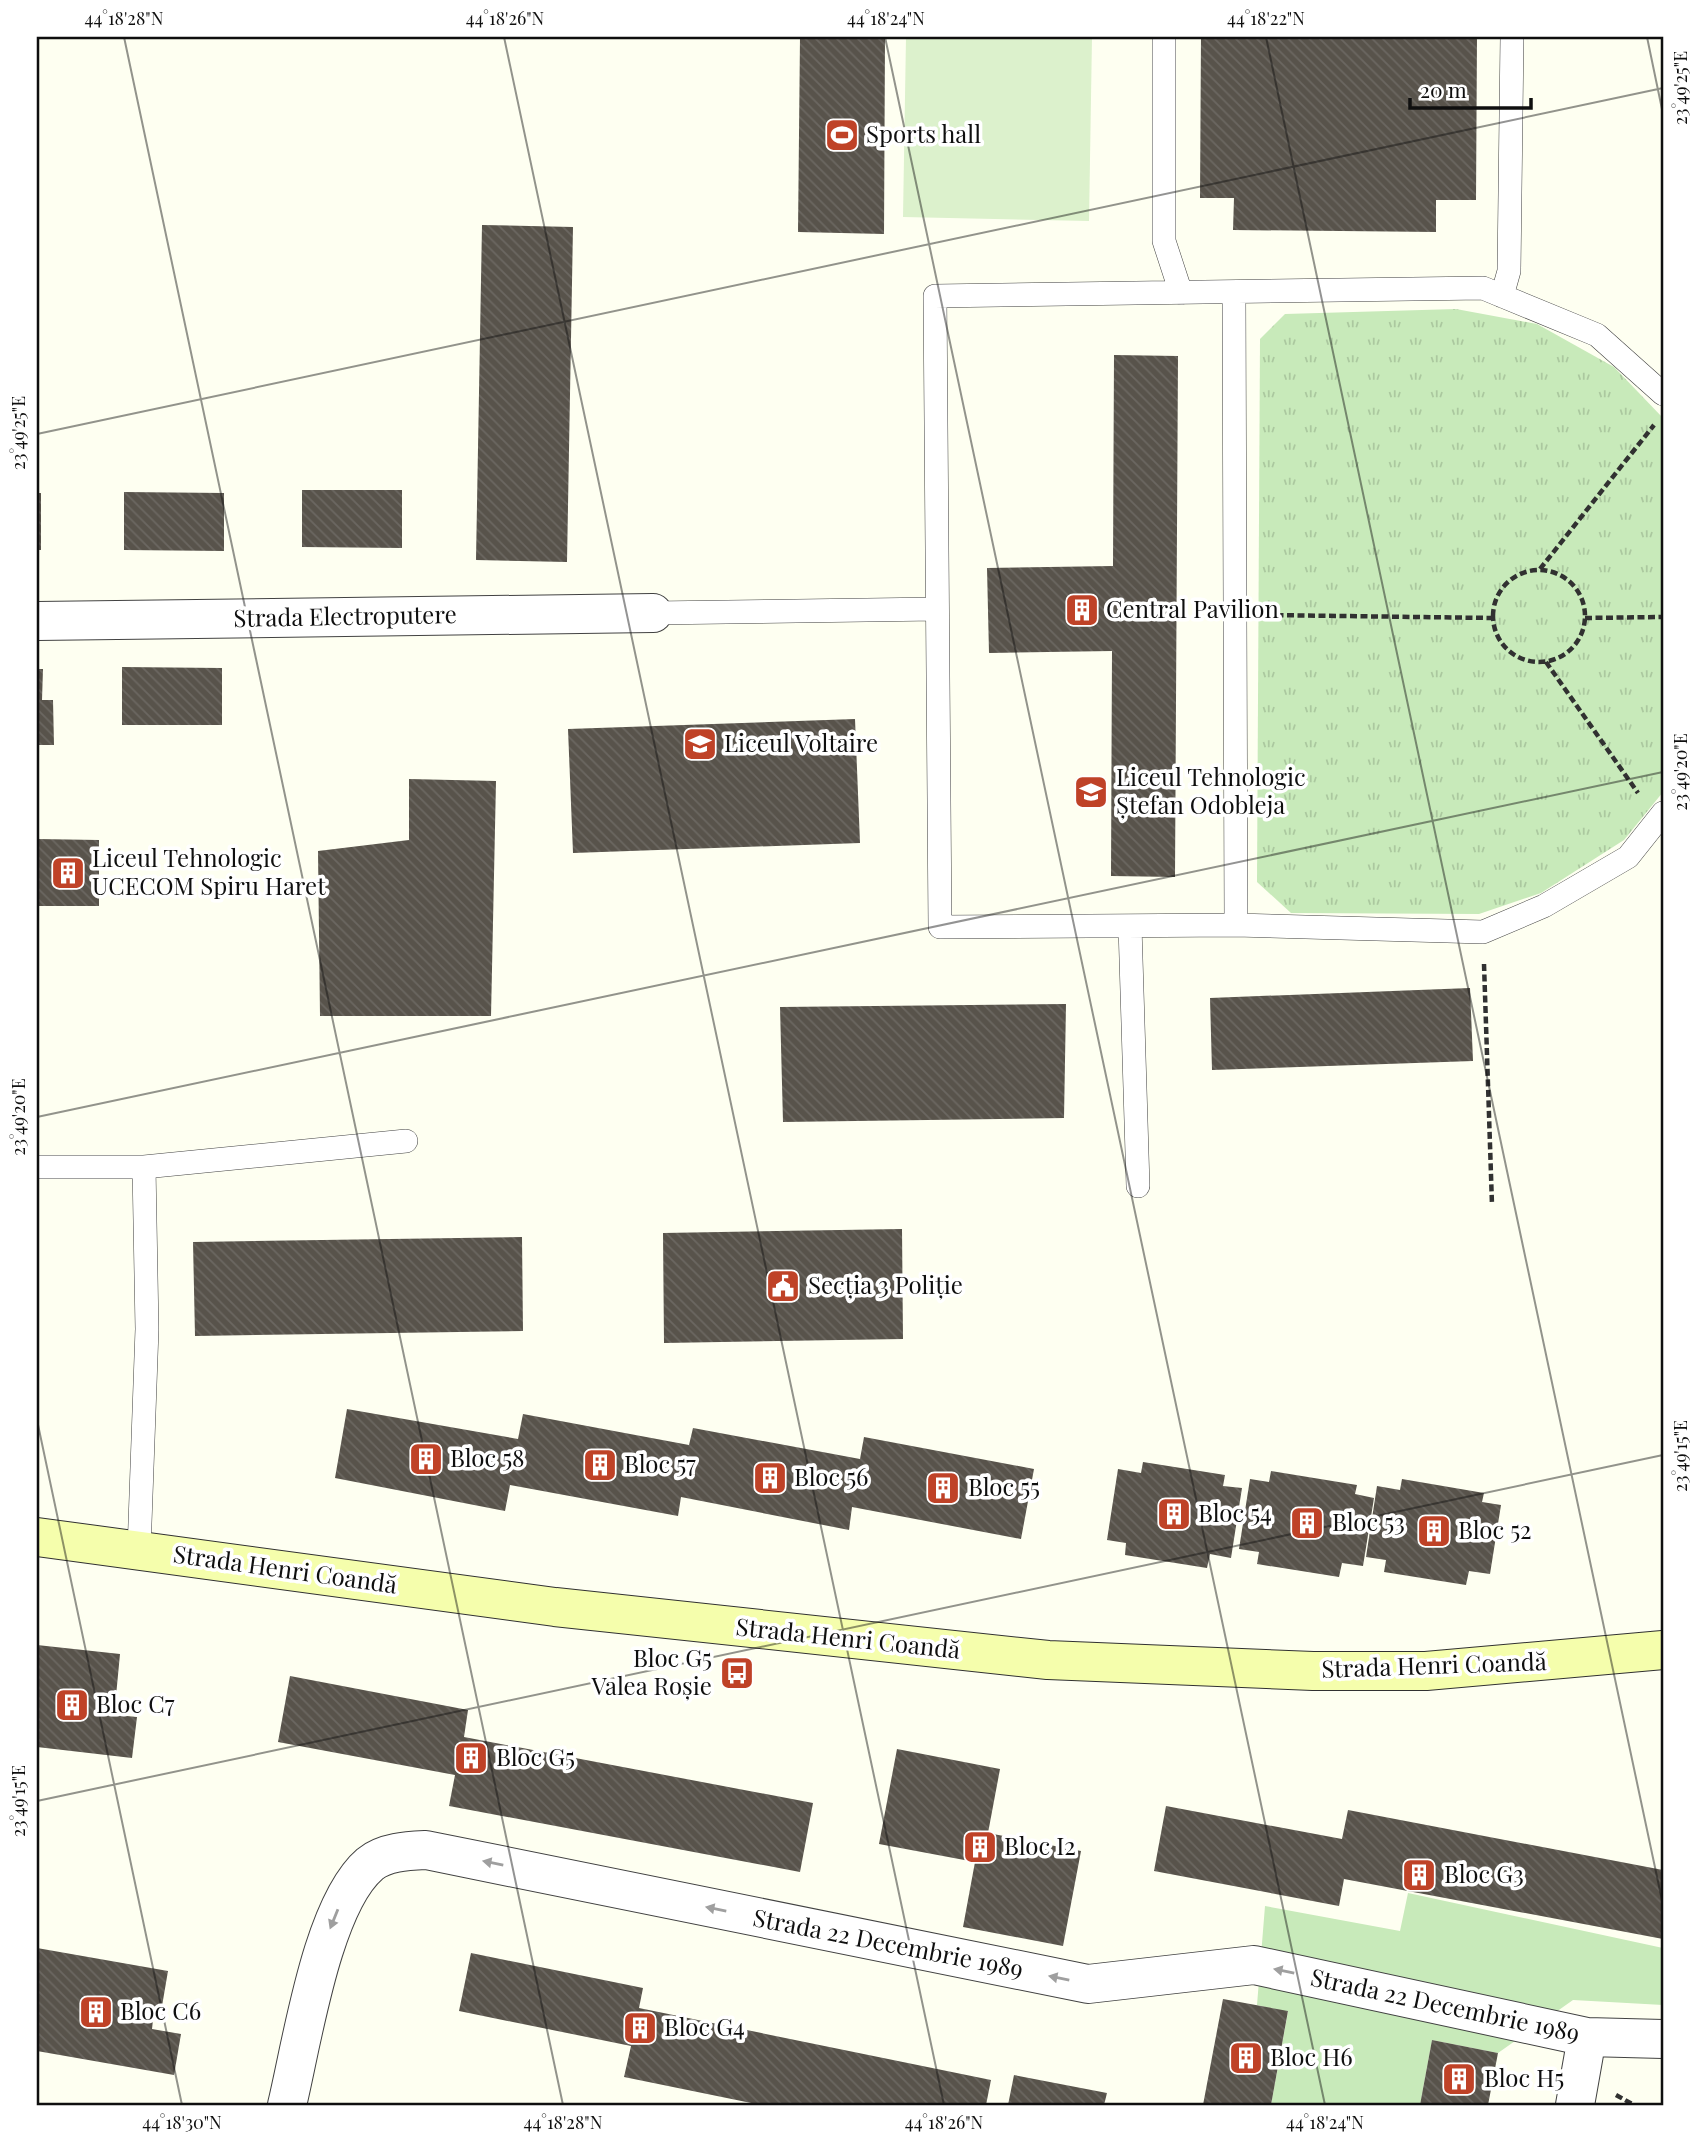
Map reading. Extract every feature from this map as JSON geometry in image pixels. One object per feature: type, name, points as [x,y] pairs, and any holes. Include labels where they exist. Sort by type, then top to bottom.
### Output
[{"type":"street","name":"Strada Electroputere","points":[[37,621],[653,613]]},
{"type":"street","name":"Strada Henri Coandă","points":[[37,1537],[555,1607],[1048,1660],[1312,1671],[1426,1671],[1663,1650]]},
{"type":"street","name":"Strada 22 Decembrie 1989","points":[[287,2105],[331,1924],[347,1890],[371,1863],[399,1851],[413,1850],[426,1850],[1088,1984],[1254,1965],[1587,2037],[1663,2039]]},
{"type":"street","points":[[1575,2105],[1587,2037]]},
{"type":"lane","points":[[1164,37],[1164,242],[1181,292]]},
{"type":"lane","points":[[1502,296],[1508,271],[1512,37]]},
{"type":"lane","points":[[1660,817],[1628,857],[1544,906],[1483,932],[1236,926],[940,926],[934,296],[1483,288],[1597,335],[1663,394]]},
{"type":"lane","points":[[1234,292],[1236,926]]},
{"type":"lane","points":[[653,613],[936,609]]},
{"type":"lane","points":[[1130,926],[1138,1186]]},
{"type":"lane","points":[[37,1167],[144,1167],[405,1142]]},
{"type":"lane","points":[[139,1551],[147,1329],[144,1167]]},
{"type":"path","points":[[1539,569],[1553,572],[1572,584],[1583,603],[1585,618],[1581,634],[1573,647],[1562,656],[1546,662],[1531,662],[1504,647],[1496,633],[1494,603],[1511,579],[1539,569],[1655,424]]},
{"type":"path","points":[[1236,615],[1493,618]]},
{"type":"path","points":[[1585,618],[1663,617]]},
{"type":"path","points":[[1546,662],[1660,817]]},
{"type":"path","points":[[1483,932],[1492,1205]]},
{"type":"green space","points":[[906,37],[1092,37],[1089,221],[903,217]]},
{"type":"green space","points":[[1456,309],[1537,324],[1614,367],[1663,418],[1663,792],[1624,840],[1541,893],[1479,914],[1291,913],[1257,882],[1260,339],[1285,314]]},
{"type":"green space","points":[[1408,1893],[1663,1948],[1663,2005],[1573,2000],[1498,2053],[1432,2040],[1420,2105],[1271,2105],[1288,2012],[1257,2005],[1265,1906],[1400,1931]]},
{"type":"building","name":"Sports hall","points":[[800,37],[885,37],[884,234],[798,232]]},
{"type":"building","points":[[1201,37],[1477,37],[1476,200],[1436,200],[1436,232],[1233,230],[1234,198],[1200,198]]},
{"type":"building","points":[[482,225],[573,227],[567,562],[476,560]]},
{"type":"building","name":"Central Pavilion","points":[[1114,355],[1178,356],[1175,877],[1111,876],[1112,651],[989,653],[987,568],[1113,566]]},
{"type":"building","points":[[302,490],[402,490],[402,548],[302,547]]},
{"type":"building","points":[[124,492],[224,493],[224,551],[124,550]]},
{"type":"building","points":[[37,493],[41,493],[41,550],[37,550]]},
{"type":"building","points":[[122,667],[222,668],[222,725],[122,725]]},
{"type":"building","points":[[37,669],[43,669],[42,700],[53,700],[54,745],[37,745]]},
{"type":"building","points":[[855,719],[860,843],[573,853],[568,729]]},
{"type":"building","points":[[409,779],[496,781],[491,1016],[320,1016],[318,851],[409,840]]},
{"type":"building","name":"Liceul Tehnologic UCECOM Spiru Haret","points":[[37,839],[99,840],[99,906],[37,906]]},
{"type":"building","points":[[1470,988],[1473,1061],[1212,1070],[1210,998]]},
{"type":"building","points":[[1066,1004],[1064,1118],[783,1122],[780,1007]]},
{"type":"building","name":"Secția 3 Poliție","points":[[902,1229],[903,1339],[664,1343],[663,1233]]},
{"type":"building","points":[[522,1237],[523,1331],[195,1336],[193,1242]]},
{"type":"building","points":[[347,1409],[518,1439],[523,1414],[689,1445],[693,1428],[860,1459],[864,1437],[1034,1469],[1021,1539],[852,1507],[849,1530],[681,1497],[678,1516],[510,1485],[505,1511],[335,1478]]},
{"type":"building","name":"Bloc 54","points":[[1143,1462],[1225,1475],[1223,1486],[1242,1488],[1231,1558],[1210,1554],[1207,1568],[1125,1555],[1126,1543],[1107,1540],[1118,1469],[1141,1473]]},
{"type":"building","name":"Bloc 53","points":[[1271,1471],[1357,1485],[1355,1494],[1374,1498],[1363,1566],[1342,1563],[1339,1577],[1257,1564],[1259,1552],[1239,1549],[1250,1479],[1269,1482]]},
{"type":"building","name":"Bloc 52","points":[[1402,1479],[1484,1493],[1482,1502],[1501,1505],[1490,1574],[1469,1571],[1466,1585],[1384,1572],[1386,1560],[1366,1557],[1377,1486],[1400,1490]]},
{"type":"building","name":"Bloc C7","points":[[37,1645],[120,1654],[116,1696],[109,1696],[107,1714],[137,1717],[132,1758],[37,1747]]},
{"type":"building","name":"Bloc G5","points":[[290,1676],[468,1710],[464,1737],[813,1803],[800,1872],[449,1806],[455,1775],[278,1742]]},
{"type":"building","name":"Bloc I2","points":[[897,1749],[1000,1769],[988,1833],[1081,1851],[1063,1946],[963,1927],[975,1862],[879,1844]]},
{"type":"building","name":"Bloc G3","points":[[1166,1806],[1342,1839],[1348,1810],[1663,1870],[1663,1939],[1344,1879],[1339,1906],[1154,1871]]},
{"type":"building","name":"Bloc C6","points":[[37,1948],[168,1971],[161,2012],[154,2011],[152,2029],[181,2034],[174,2075],[37,2051]]},
{"type":"building","name":"Bloc G4","points":[[471,1953],[643,1988],[639,2008],[991,2080],[986,2105],[761,2105],[624,2077],[631,2046],[459,2011]]},
{"type":"building","name":"Bloc H6","points":[[1223,1999],[1288,2011],[1271,2105],[1203,2105]]},
{"type":"building","name":"Bloc H5","points":[[1432,2040],[1498,2053],[1488,2105],[1420,2105]]},
{"type":"building","points":[[1014,2075],[1107,2093],[1104,2105],[1008,2105]]},
{"type":"place","name":"Sports hall","points":[[842,135]]},
{"type":"place","name":"Central Pavilion","points":[[1082,610]]},
{"type":"place","name":"Liceul Voltaire","points":[[700,744]]},
{"type":"place","name":"Liceul Tehnologic Ștefan Odobleja","points":[[1091,792]]},
{"type":"place","name":"Liceul Tehnologic UCECOM Spiru Haret","points":[[68,873]]},
{"type":"place","name":"Secția 3 Poliție","points":[[783,1286]]},
{"type":"place","name":"Bloc 58","points":[[426,1459]]},
{"type":"place","name":"Bloc 57","points":[[600,1465]]},
{"type":"place","name":"Bloc 56","points":[[770,1478]]},
{"type":"place","name":"Bloc 55","points":[[943,1488]]},
{"type":"place","name":"Bloc 54","points":[[1174,1514]]},
{"type":"place","name":"Bloc 53","points":[[1307,1523]]},
{"type":"place","name":"Bloc 52","points":[[1434,1531]]},
{"type":"place","name":"Bloc G5 Valea Roșie","points":[[737,1673]]},
{"type":"place","name":"Bloc C7","points":[[72,1705]]},
{"type":"place","name":"Bloc G5","points":[[471,1758]]},
{"type":"place","name":"Bloc I2","points":[[980,1847]]},
{"type":"place","name":"Bloc G3","points":[[1419,1875]]},
{"type":"place","name":"Bloc C6","points":[[96,2012]]},
{"type":"place","name":"Bloc G4","points":[[640,2028]]},
{"type":"place","name":"Bloc H6","points":[[1246,2058]]},
{"type":"place","name":"Bloc H5","points":[[1459,2079]]}]
